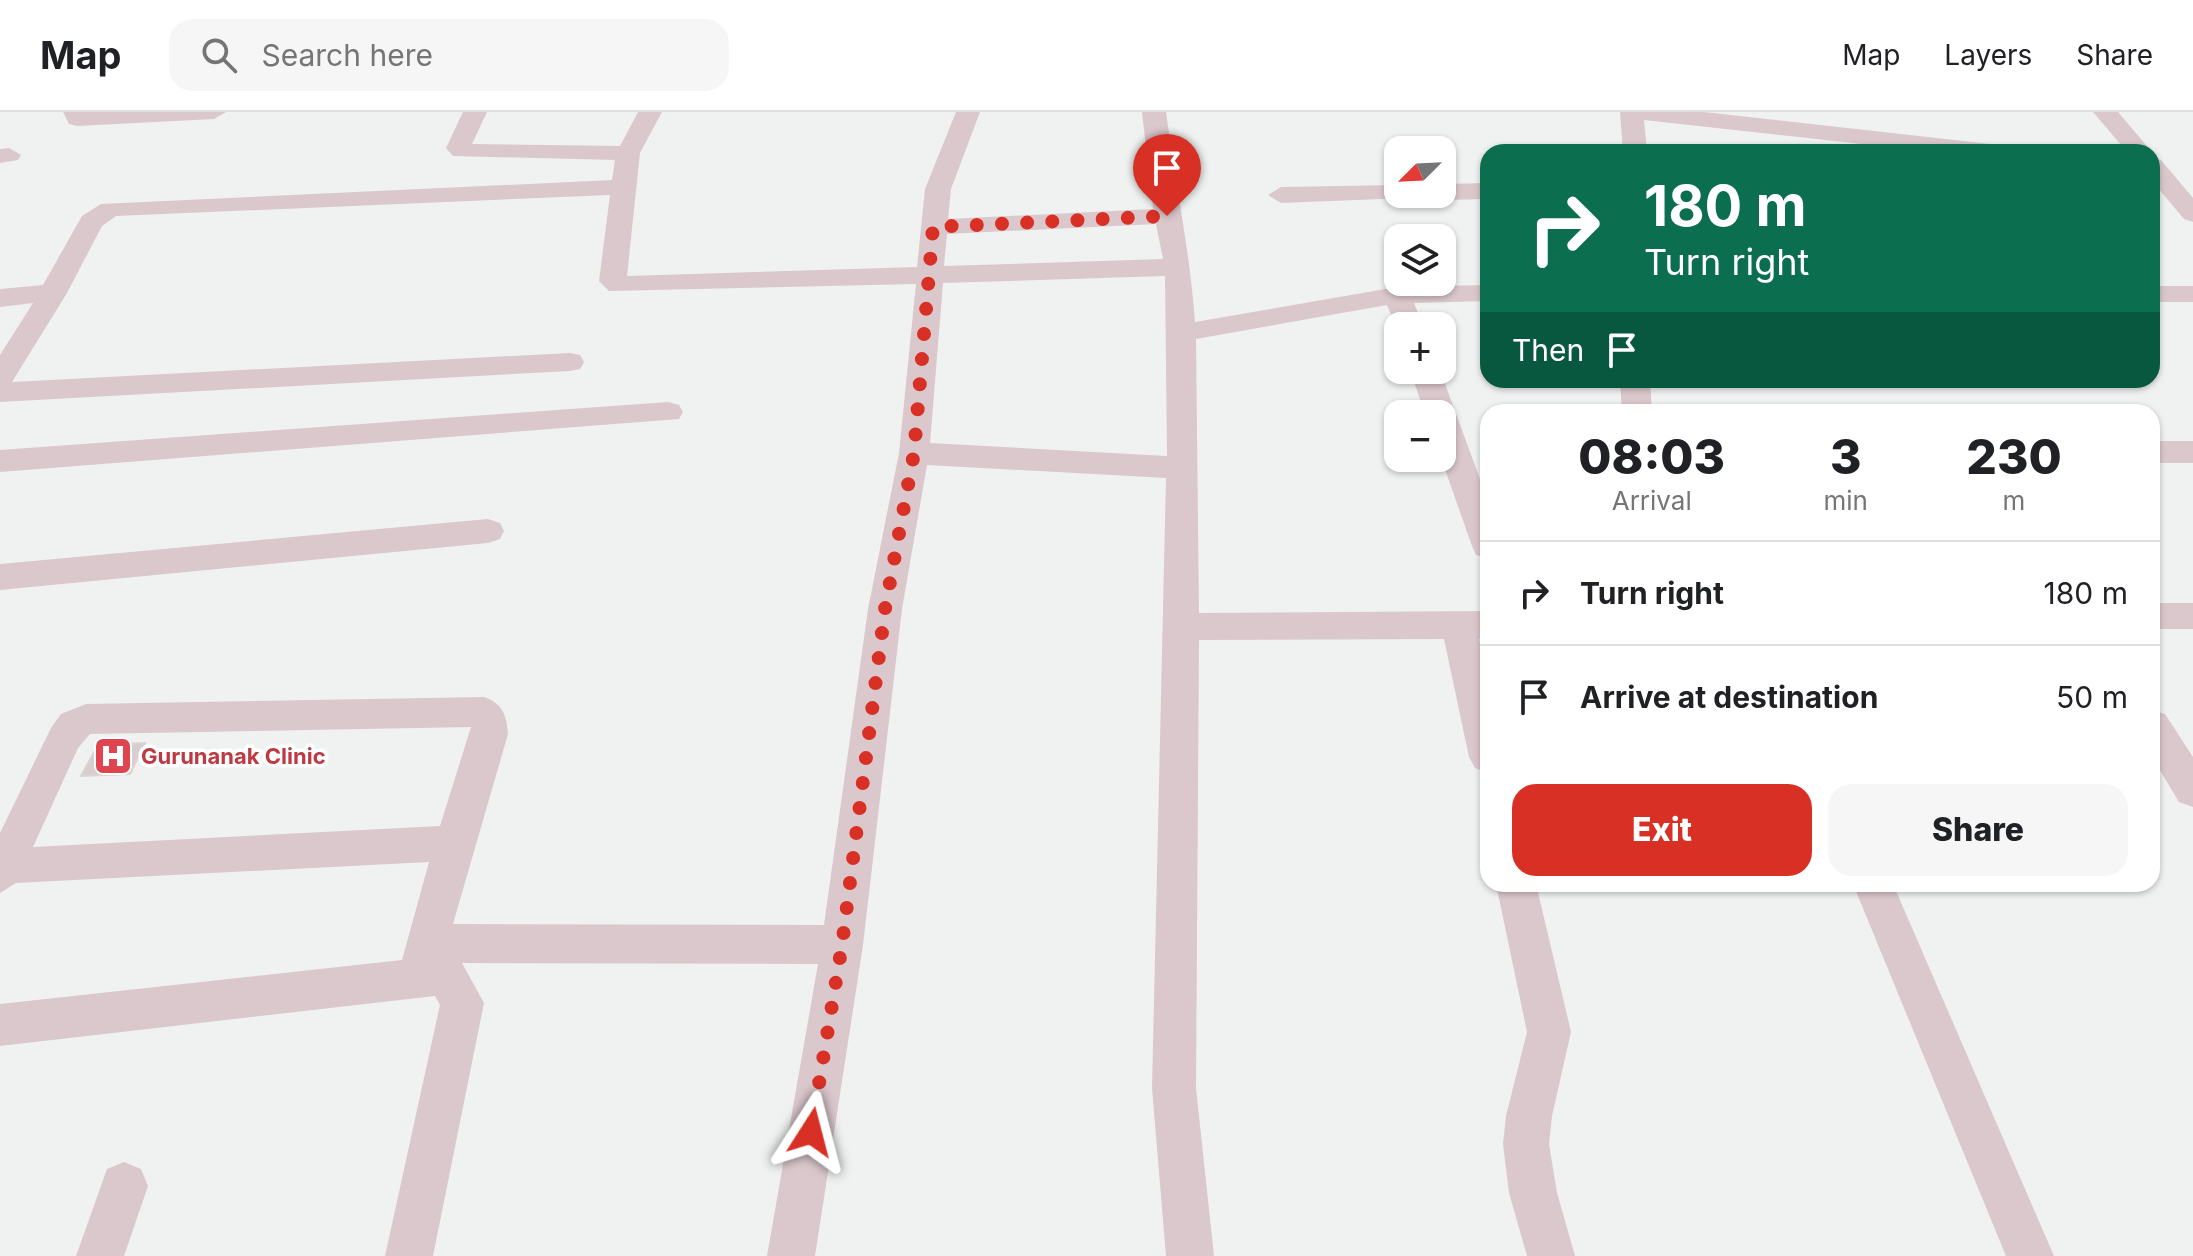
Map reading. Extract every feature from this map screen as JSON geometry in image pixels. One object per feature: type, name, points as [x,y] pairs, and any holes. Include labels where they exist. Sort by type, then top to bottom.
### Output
[{"type":"street","points":[[75,112],[77,119],[214,112]]},
{"type":"street","points":[[475,112],[458,148],[462,151],[628,153]]},
{"type":"street","points":[[650,112],[628,153],[613,270],[613,281],[619,285],[931,272],[1178,267]]},
{"type":"street","points":[[791,1256],[842,945],[885,609],[914,453],[938,189],[968,112]]},
{"type":"street","points":[[1154,112],[1167,216],[1178,267],[1182,333],[1182,627],[1174,1088],[1190,1256]]},
{"type":"street","points":[[1632,112],[1634,144]]},
{"type":"street","points":[[1640,112],[1927,144]]},
{"type":"street","points":[[2105,112],[2133,144]]},
{"type":"street","points":[[2160,176],[2193,214]]},
{"type":"street","points":[[0,378],[53,293],[91,221],[110,209],[623,187]]},
{"type":"street","points":[[1456,192],[1480,191]]},
{"type":"street","points":[[1281,195],[1384,193]]},
{"type":"street","points":[[933,227],[1167,216]]},
{"type":"street","points":[[0,298],[53,293]]},
{"type":"street","points":[[1456,294],[1480,293]]},
{"type":"street","points":[[2160,294],[2193,294]]},
{"type":"street","points":[[1182,333],[1391,296]]},
{"type":"street","points":[[0,392],[570,362]]},
{"type":"street","points":[[0,461],[668,412]]},
{"type":"street","points":[[2160,452],[2193,452]]},
{"type":"street","points":[[914,453],[1182,468]]},
{"type":"street","points":[[1456,457],[1480,524]]},
{"type":"street","points":[[0,577],[488,531]]},
{"type":"street","points":[[2160,616],[2193,616]]},
{"type":"street","points":[[1182,627],[1474,626],[1480,682]]},
{"type":"street","points":[[423,961],[454,843],[489,734],[489,720],[484,712],[99,717],[74,725],[64,739],[2,870],[454,843]]},
{"type":"street","points":[[2160,738],[2193,790]]},
{"type":"street","points":[[1518,892],[1549,1032],[1548,1049],[1528,1119],[1527,1156],[1531,1185],[1551,1256]]},
{"type":"street","points":[[1876,892],[2030,1256]]},
{"type":"street","points":[[0,1025],[423,961],[842,945]]},
{"type":"street","points":[[409,1256],[462,1003],[446,975],[423,961]]},
{"type":"street","points":[[100,1256],[124,1186]]},
{"type":"building","points":[[145,743],[130,774],[81,776],[98,745]]},
{"type":"place","name":"Gurunanak Clinic","points":[[113,756]]},
{"type":"route","points":[[811,1132],[842,945],[885,609],[914,453],[933,227],[1167,216]]}]
